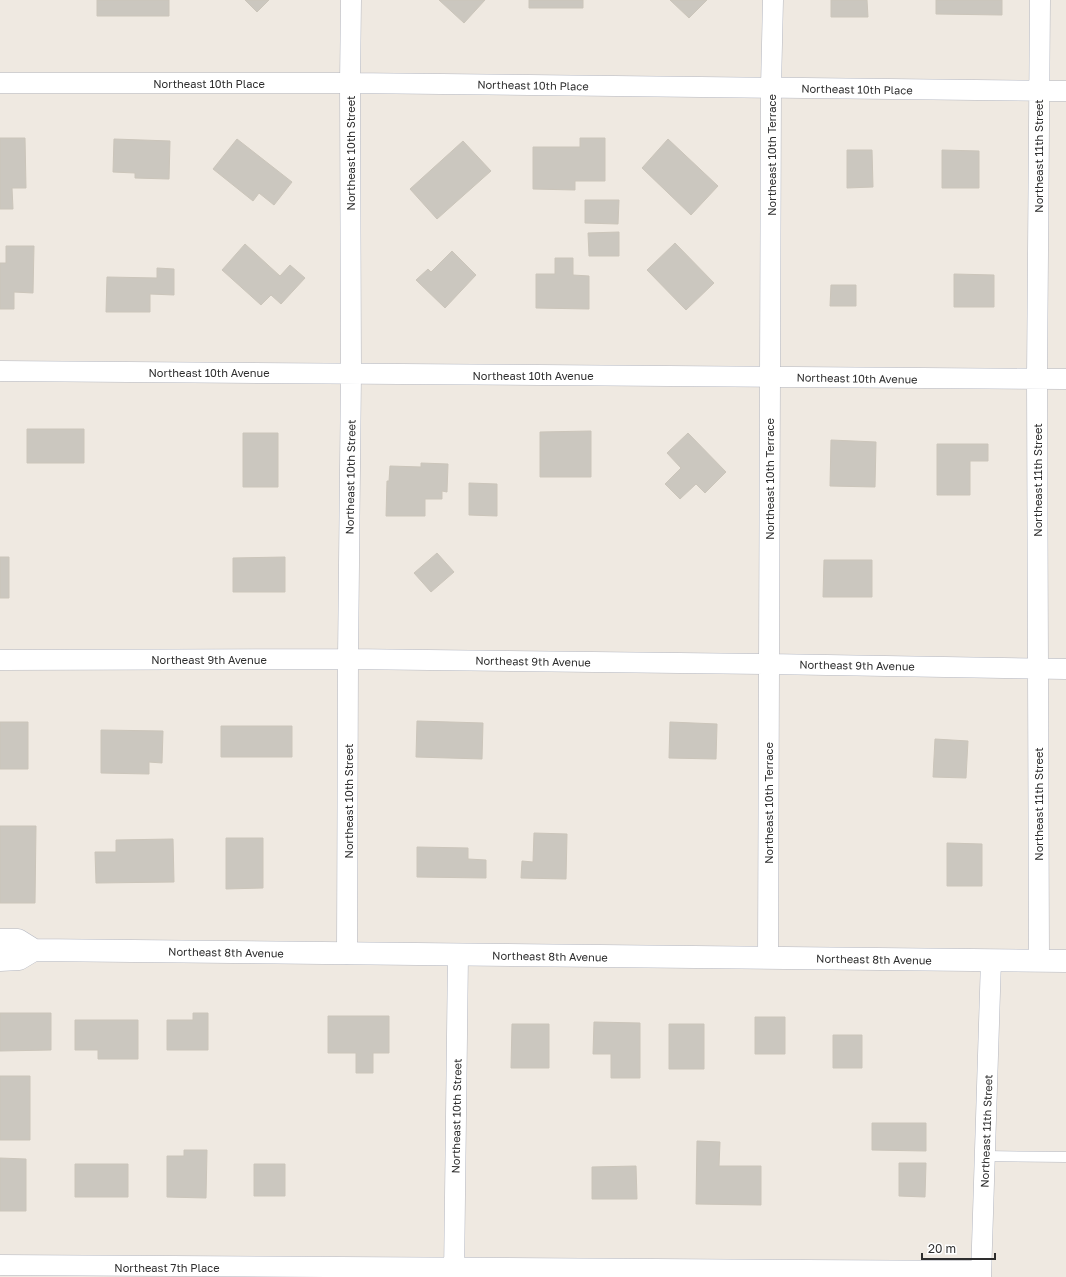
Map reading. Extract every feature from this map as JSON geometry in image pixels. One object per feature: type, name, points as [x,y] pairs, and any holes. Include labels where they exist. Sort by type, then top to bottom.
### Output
[{"type":"street","name":"Northeast 10th Street","points":[[348,954],[351,0]]},
{"type":"street","name":"Northeast 10th Terrace","points":[[768,958],[771,87],[773,0]]},
{"type":"street","name":"Northeast 11th Street","points":[[1039,961],[1037,379],[1040,0]]},
{"type":"street","name":"Northeast 10th Place","points":[[0,82],[350,83],[1066,91]]},
{"type":"street","name":"Northeast 10th Avenue","points":[[0,371],[1066,379]]},
{"type":"street","name":"Northeast 9th Avenue","points":[[0,660],[348,659],[768,664],[1066,670]]},
{"type":"street","name":"Northeast 8th Avenue","points":[[0,940],[18,940],[34,950],[1066,961]]},
{"type":"street","name":"Northeast 8th Avenue","points":[[0,960],[19,959],[34,950]]},
{"type":"street","name":"Northeast 10th Street","points":[[454,1273],[458,955]]},
{"type":"street","name":"Northeast 11th Street","points":[[981,1274],[990,960]]},
{"type":"street","name":"Northeast 7th Place","points":[[0,1265],[454,1273],[981,1274]]},
{"type":"lane","points":[[985,1156],[1066,1157]]},
{"type":"building","points":[[97,0],[169,0],[169,16],[97,16]]},
{"type":"building","points":[[245,0],[269,0],[257,12]]},
{"type":"building","points":[[439,0],[485,0],[464,23]]},
{"type":"building","points":[[529,0],[583,0],[583,8],[529,8]]},
{"type":"building","points":[[670,0],[707,0],[689,18]]},
{"type":"building","points":[[831,0],[867,0],[868,17],[831,17]]},
{"type":"building","points":[[936,0],[1002,0],[1002,15],[936,14]]},
{"type":"building","points":[[0,138],[25,138],[26,188],[12,188],[13,209],[0,209]]},
{"type":"building","points":[[580,138],[605,138],[605,181],[575,181],[575,190],[533,189],[533,147],[580,147]]},
{"type":"building","points":[[114,139],[170,141],[169,179],[135,178],[135,173],[113,172]]},
{"type":"building","points":[[237,139],[292,182],[274,205],[259,193],[253,201],[213,169]]},
{"type":"building","points":[[668,139],[718,186],[691,215],[642,168]]},
{"type":"building","points":[[463,141],[491,171],[437,219],[410,189]]},
{"type":"building","points":[[847,150],[872,150],[873,187],[847,188]]},
{"type":"building","points":[[942,150],[979,151],[979,188],[942,188]]},
{"type":"building","points":[[585,200],[619,200],[618,224],[585,223]]},
{"type":"building","points":[[619,232],[619,256],[589,256],[588,233]]},
{"type":"building","points":[[675,243],[714,283],[686,310],[647,270]]},
{"type":"building","points":[[245,244],[280,276],[290,265],[305,278],[281,304],[271,295],[261,305],[222,270]]},
{"type":"building","points":[[6,246],[34,246],[33,293],[14,292],[14,309],[0,309],[0,263],[6,263]]},
{"type":"building","points":[[452,251],[476,275],[445,308],[416,280],[428,269],[431,272]]},
{"type":"building","points":[[555,258],[573,258],[573,275],[589,276],[589,309],[536,308],[536,274],[555,274]]},
{"type":"building","points":[[157,268],[174,269],[174,295],[150,294],[150,312],[106,312],[107,277],[157,278]]},
{"type":"building","points":[[954,274],[994,275],[994,307],[954,307]]},
{"type":"building","points":[[831,285],[856,285],[856,306],[830,306]]},
{"type":"building","points":[[27,429],[84,429],[84,463],[27,463]]},
{"type":"building","points":[[591,431],[591,477],[540,477],[540,432]]},
{"type":"building","points":[[243,433],[278,433],[278,487],[243,487]]},
{"type":"building","points":[[688,433],[726,472],[705,493],[696,484],[680,499],[665,484],[681,468],[667,453]]},
{"type":"building","points":[[831,440],[876,442],[875,487],[830,486]]},
{"type":"building","points":[[937,444],[988,444],[988,461],[970,461],[970,495],[937,495]]},
{"type":"building","points":[[421,463],[448,464],[447,492],[442,491],[442,499],[425,499],[425,516],[386,516],[387,481],[389,481],[390,466],[421,467]]},
{"type":"building","points":[[469,483],[497,484],[497,516],[469,515]]},
{"type":"building","points":[[437,553],[454,572],[431,592],[414,573]]},
{"type":"building","points":[[0,557],[9,557],[9,598],[0,598]]},
{"type":"building","points":[[285,557],[285,592],[233,592],[233,558]]},
{"type":"building","points":[[824,560],[872,560],[872,597],[823,597]]},
{"type":"building","points":[[417,721],[483,723],[482,759],[416,757]]},
{"type":"building","points":[[0,722],[28,722],[28,769],[0,769]]},
{"type":"building","points":[[670,722],[717,724],[716,759],[669,758]]},
{"type":"building","points":[[221,726],[292,726],[292,757],[221,757]]},
{"type":"building","points":[[101,730],[163,731],[162,763],[149,762],[149,774],[101,773]]},
{"type":"building","points":[[935,739],[968,741],[966,778],[933,777]]},
{"type":"building","points":[[0,826],[36,826],[35,903],[0,903]]},
{"type":"building","points":[[534,833],[567,834],[566,879],[521,878],[522,861],[533,862]]},
{"type":"building","points":[[226,838],[263,838],[263,888],[226,889]]},
{"type":"building","points":[[173,839],[174,882],[96,883],[95,852],[116,852],[116,840]]},
{"type":"building","points":[[947,843],[982,844],[982,886],[947,886]]},
{"type":"building","points":[[417,847],[468,848],[468,859],[486,860],[486,878],[417,877]]},
{"type":"building","points":[[0,1013],[51,1013],[51,1050],[0,1051]]},
{"type":"building","points":[[193,1013],[208,1013],[208,1050],[167,1050],[167,1020],[193,1020]]},
{"type":"building","points":[[328,1016],[389,1016],[389,1053],[373,1053],[373,1073],[356,1073],[356,1053],[328,1053]]},
{"type":"building","points":[[755,1017],[785,1017],[785,1054],[755,1054]]},
{"type":"building","points":[[75,1020],[138,1020],[138,1059],[98,1059],[98,1050],[75,1050]]},
{"type":"building","points":[[594,1022],[640,1023],[640,1078],[611,1078],[611,1054],[593,1054]]},
{"type":"building","points":[[512,1024],[549,1024],[549,1068],[511,1068]]},
{"type":"building","points":[[669,1024],[704,1024],[704,1069],[669,1069]]},
{"type":"building","points":[[833,1035],[862,1035],[862,1068],[833,1068]]},
{"type":"building","points":[[0,1076],[30,1076],[30,1140],[0,1140]]},
{"type":"building","points":[[872,1123],[926,1123],[926,1151],[872,1150]]},
{"type":"building","points":[[697,1141],[720,1142],[719,1166],[761,1166],[761,1205],[696,1204]]},
{"type":"building","points":[[184,1150],[207,1150],[206,1198],[167,1197],[167,1156],[184,1156]]},
{"type":"building","points":[[0,1158],[26,1159],[26,1211],[0,1211]]},
{"type":"building","points":[[899,1163],[926,1163],[925,1197],[899,1196]]},
{"type":"building","points":[[75,1164],[128,1164],[128,1197],[75,1197]]},
{"type":"building","points":[[254,1164],[285,1164],[285,1196],[254,1196]]},
{"type":"building","points":[[636,1166],[637,1199],[592,1199],[592,1167]]}]
